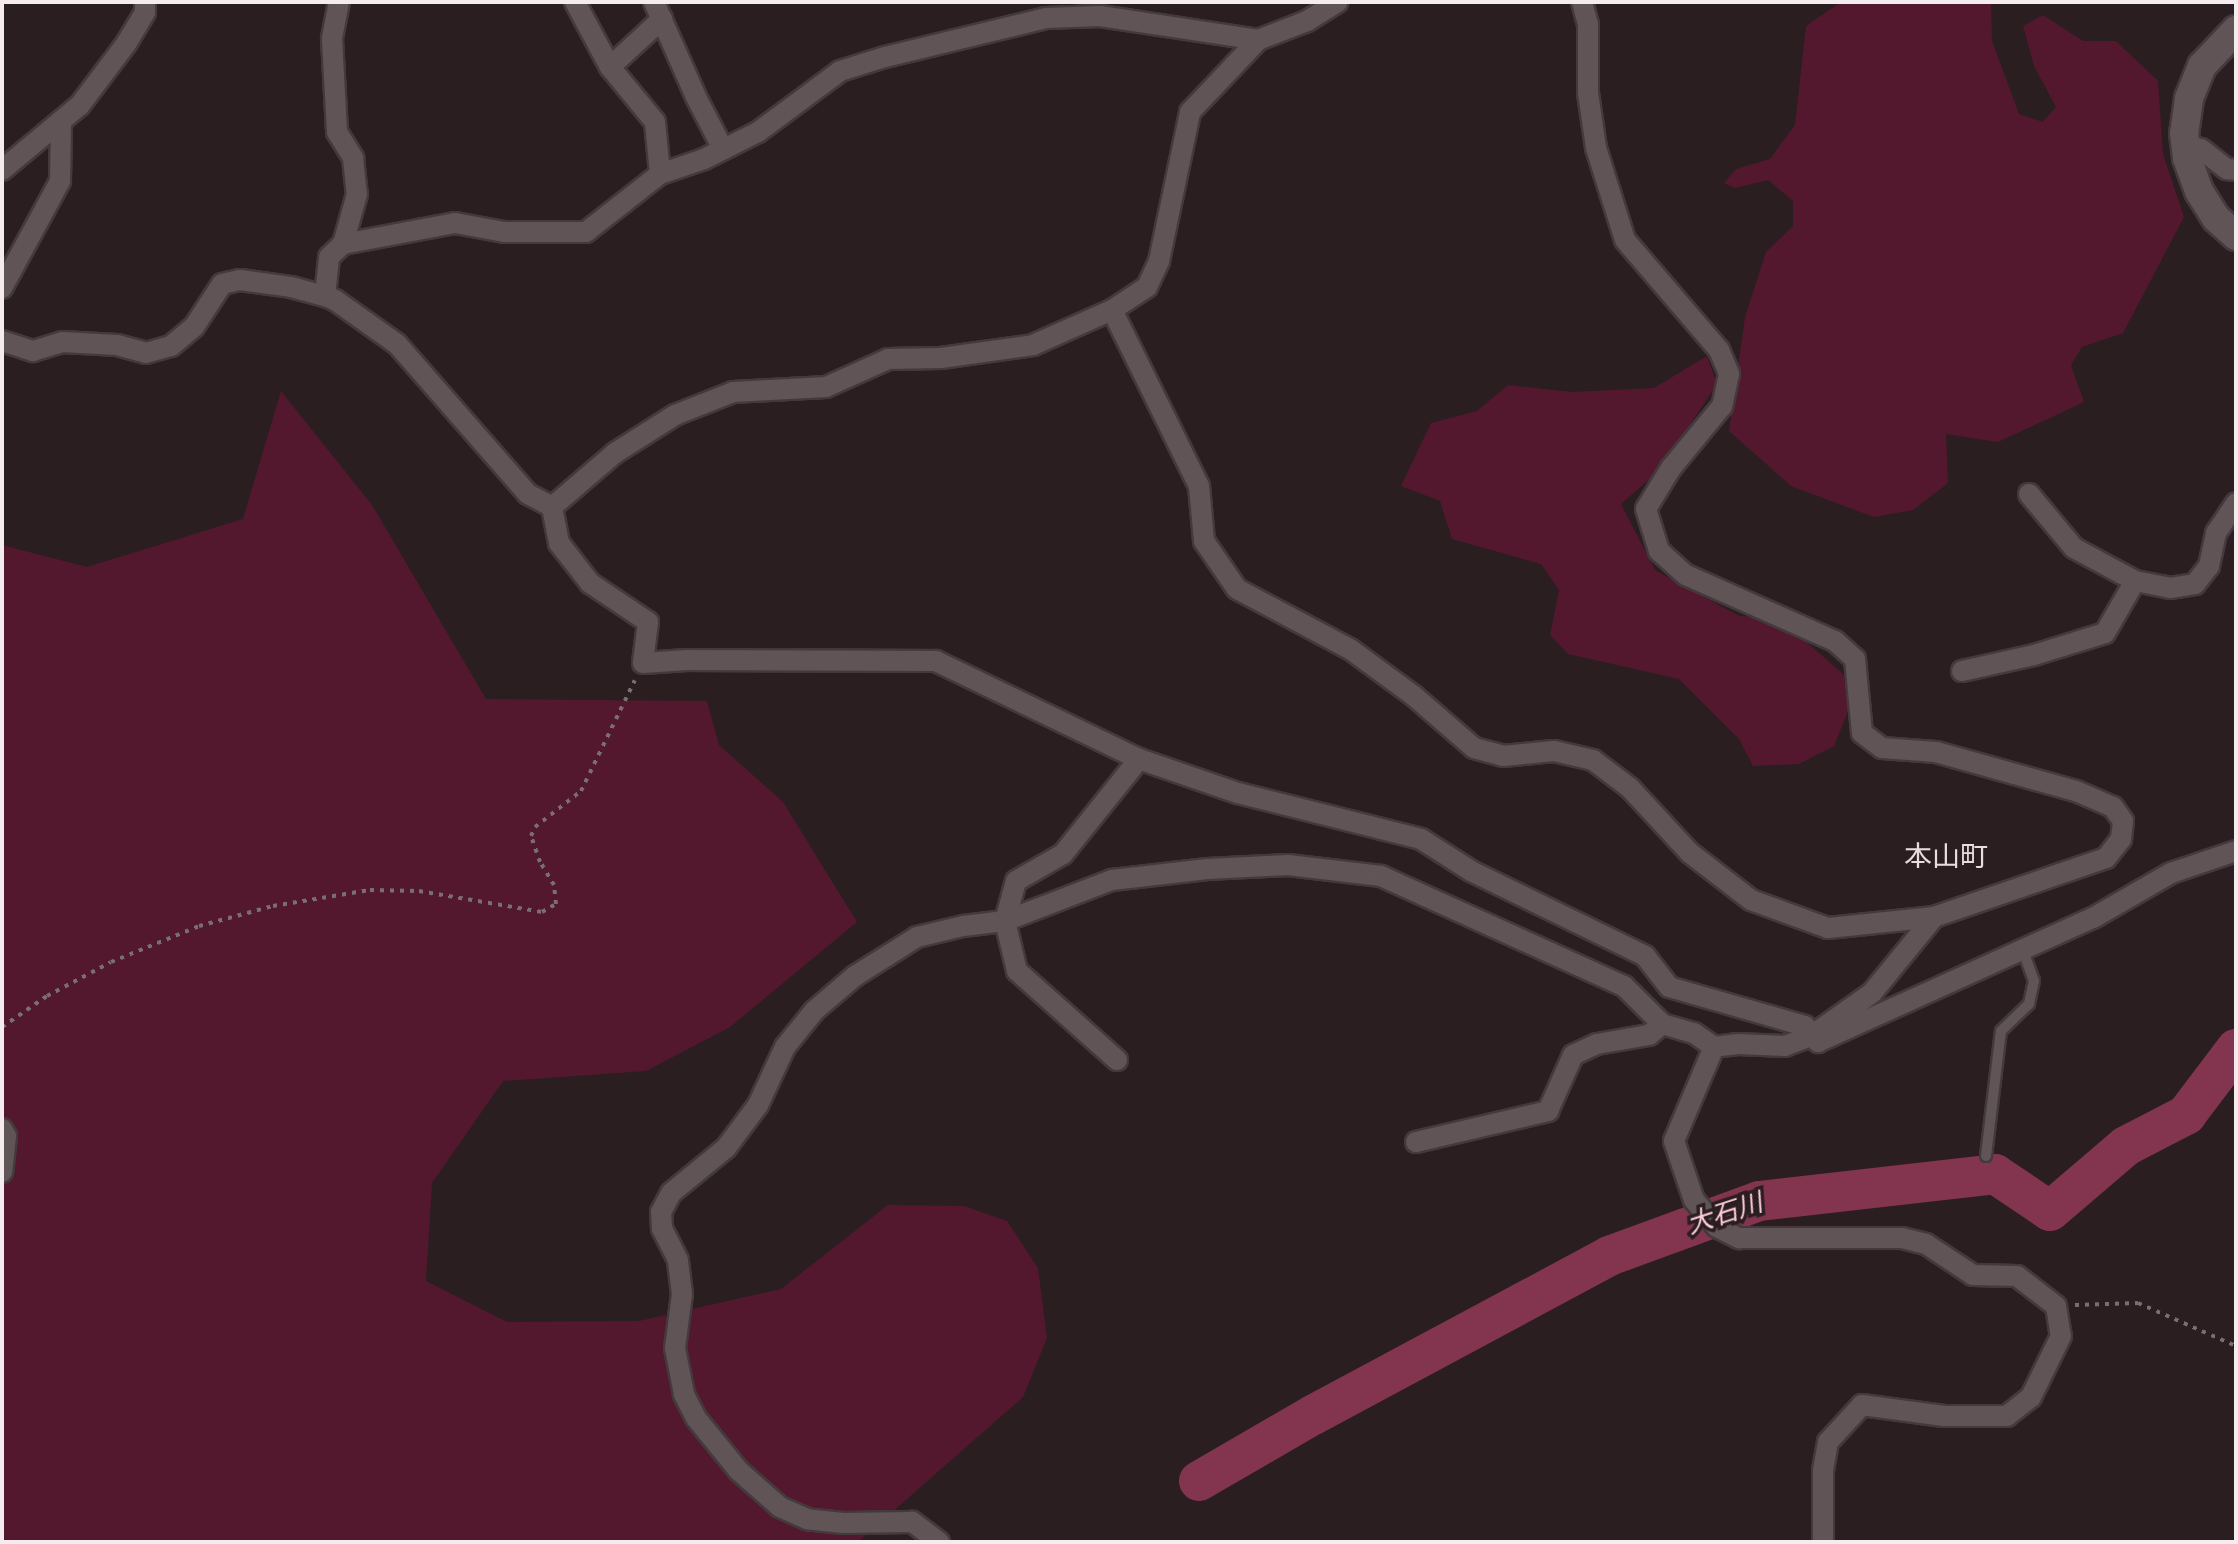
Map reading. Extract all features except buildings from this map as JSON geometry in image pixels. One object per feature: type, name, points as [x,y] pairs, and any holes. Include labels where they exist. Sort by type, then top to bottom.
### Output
[{"type":"main road","points":[[2236,30],[2202,66],[2189,99],[2185,145],[2199,191],[2216,218],[2236,236]]},
{"type":"street","points":[[2,170],[80,105],[126,44],[145,12],[145,2]]},
{"type":"street","points":[[325,296],[329,257],[343,244],[357,194],[353,158],[337,132],[332,39],[339,2]]},
{"type":"street","points":[[575,2],[610,67],[655,122],[660,174]]},
{"type":"street","points":[[552,507],[615,453],[675,415],[733,392],[826,387],[888,359],[941,358],[1033,345],[1112,310],[1147,287],[1159,261],[1190,112],[1258,40],[1307,21],[1338,2]]},
{"type":"street","points":[[1112,310],[1199,486],[1204,541],[1237,589],[1350,649],[1414,696],[1474,748],[1503,756],[1554,751],[1593,760],[1630,788],[1690,853],[1751,900],[1828,928],[1934,917],[2106,858],[2121,839],[2123,821],[2113,807],[2076,791],[1936,752],[1882,748],[1862,733],[1855,659],[1835,641],[1686,575],[1659,551],[1646,509],[1671,468],[1722,406],[1729,374],[1719,350],[1625,240],[1596,148],[1588,93],[1588,25],[1582,2]]},
{"type":"street","points":[[610,67],[658,11],[723,149]]},
{"type":"street","points":[[343,244],[455,223],[504,232],[586,232],[660,174],[758,132],[840,71],[1046,18],[1100,16],[1258,40]]},
{"type":"street","points":[[2,288],[60,181],[61,121]]},
{"type":"street","points":[[2185,145],[2201,149],[2227,169],[2236,170]]},
{"type":"street","points":[[2,341],[33,351],[73,342],[117,345],[146,353],[171,346],[194,327],[222,284],[240,280],[291,287],[325,296],[397,344],[528,494],[552,507]]},
{"type":"street","points":[[2029,494],[2074,548],[2135,581],[2170,588],[2195,584],[2209,566],[2216,533],[2236,503]]},
{"type":"street","points":[[552,507],[559,543],[590,583],[648,622],[643,663],[687,660],[936,661],[1139,759],[1238,793],[1421,839],[1471,871],[1645,956],[1669,987],[1805,1026],[1818,1042],[2093,918],[2171,873],[2236,851]]},
{"type":"street","points":[[1962,671],[2034,655],[2105,633],[2135,581]]},
{"type":"street","points":[[1117,1060],[1017,971],[1005,921],[1016,881],[1063,854],[1139,759]]},
{"type":"street","points":[[939,1542],[912,1522],[843,1523],[807,1519],[780,1507],[739,1471],[696,1418],[684,1394],[675,1348],[682,1294],[678,1260],[662,1229],[661,1212],[671,1193],[726,1148],[742,1127],[758,1105],[785,1047],[804,1023],[855,976],[917,937],[963,926],[1005,921],[1112,880],[1207,869],[1288,865],[1381,876],[1624,986],[1662,1024],[1694,1033],[1714,1047],[1738,1044],[1785,1046],[1811,1036],[1872,993],[1934,917]]},
{"type":"street","points":[[1416,1142],[1548,1111],[1573,1055],[1597,1044],[1649,1035],[1662,1024]]},
{"type":"street","points":[[1714,1047],[1674,1141],[1694,1200],[1717,1227],[1739,1238],[1902,1238],[1926,1244],[1973,1275],[2017,1276],[2056,1306],[2061,1336],[2031,1397],[2007,1416],[1944,1416],[1862,1405],[1828,1442],[1823,1471],[1823,1542]]},
{"type":"street","points":[[2,1129],[6,1136],[2,1172]]},
{"type":"lane","points":[[1986,1156],[2001,1031],[2029,1004],[2034,981],[2023,951]]},
{"type":"path","points":[[2,1027],[47,996],[111,962],[199,926],[273,906],[370,890],[395,890],[419,891],[542,912],[556,904],[554,885],[540,862],[531,836],[535,827],[581,791],[643,663]]},
{"type":"path","points":[[2056,1306],[2138,1303],[2236,1346]]},
{"type":"shaded area","points":[[1841,2],[1991,2],[1992,41],[2019,114],[2043,122],[2056,107],[2034,66],[2023,26],[2043,15],[2083,41],[2116,41],[2158,81],[2163,154],[2184,217],[2123,333],[2082,347],[2071,365],[2084,402],[1998,442],[1946,434],[1948,483],[1913,510],[1874,517],[1791,486],[1729,431],[1745,317],[1766,252],[1793,226],[1793,201],[1768,180],[1735,188],[1724,183],[1736,169],[1770,159],[1795,125],[1806,26]]},
{"type":"shaded area","points":[[1707,356],[1717,384],[1660,470],[1621,504],[1655,570],[1739,616],[1779,618],[1843,674],[1851,704],[1834,746],[1799,764],[1753,766],[1739,739],[1679,679],[1568,654],[1550,635],[1559,590],[1541,564],[1452,539],[1440,501],[1401,486],[1431,423],[1477,411],[1508,385],[1572,392],[1654,388]]},
{"type":"shaded area","points":[[281,391],[372,505],[486,699],[707,701],[719,745],[783,802],[857,922],[730,1027],[646,1071],[503,1081],[432,1183],[426,1281],[507,1322],[639,1321],[781,1289],[888,1205],[964,1206],[1007,1221],[1038,1268],[1047,1338],[1023,1397],[858,1542],[2,1542],[2,545],[87,567],[243,519]]},
{"type":"waterway","name":"大石川","points":[[1199,1481],[1313,1415],[1609,1256],[1759,1201],[1995,1174],[2050,1211],[2126,1146],[2186,1115],[2236,1049]]},
{"type":"district","name":"本山町","points":[[1946,858]]}]
